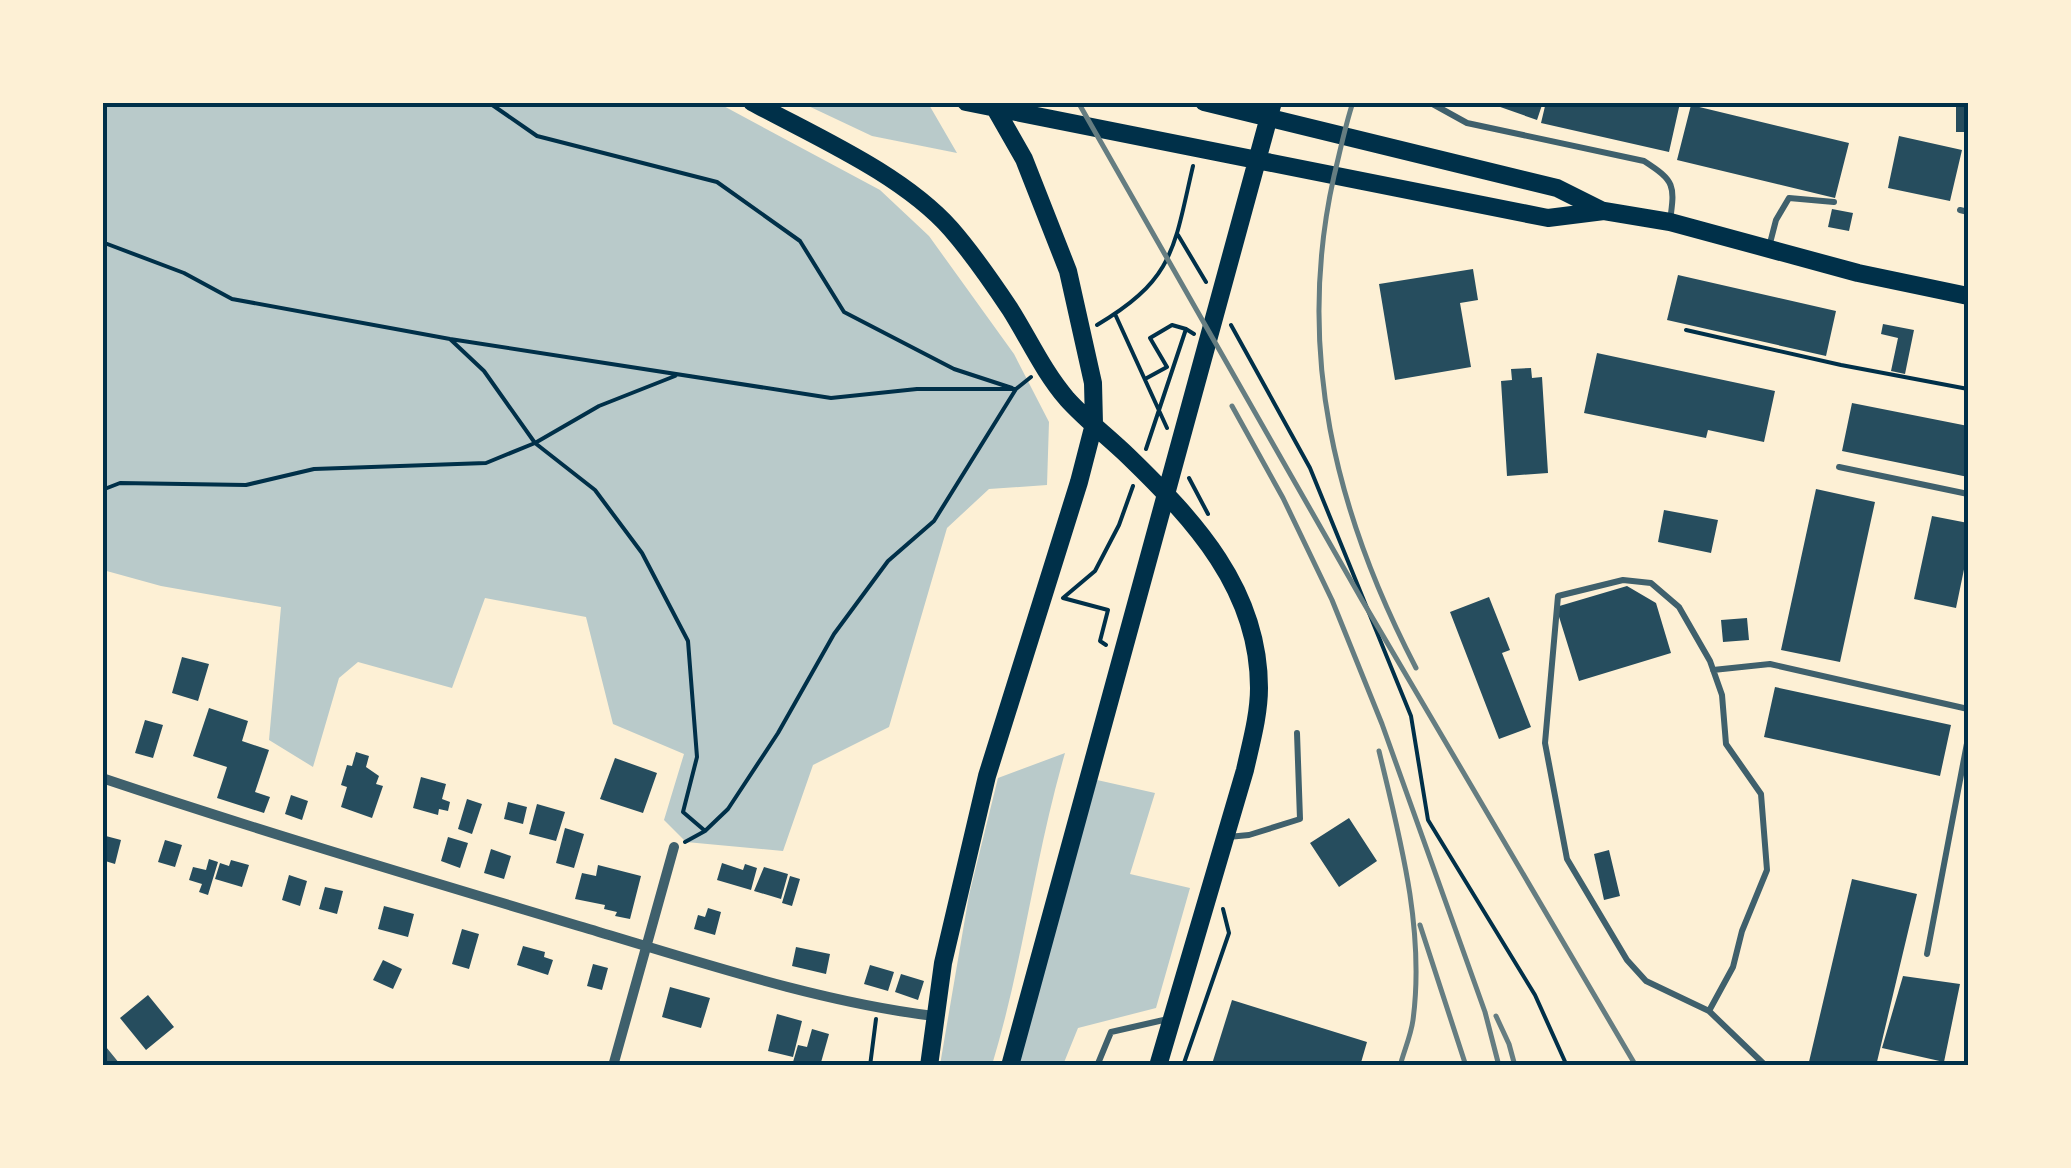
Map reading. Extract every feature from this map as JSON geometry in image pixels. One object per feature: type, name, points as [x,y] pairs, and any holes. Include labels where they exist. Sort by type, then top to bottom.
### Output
[{"type":"main road","points":[[752,102],[874,170],[951,229],[1009,307],[1068,400],[1206,536],[1249,622],[1259,692],[1246,770],[1158,1066]]},
{"type":"main road","points":[[966,102],[1548,218],[1604,211],[1670,222],[1858,272],[1968,296]]},
{"type":"main road","points":[[930,1066],[934,1016],[950,928],[987,776],[1080,482],[1094,424],[1094,383],[1076,297],[1060,245],[1024,160],[992,102]]},
{"type":"main road","points":[[1204,102],[1264,106],[1557,188],[1604,211]]},
{"type":"main road","points":[[1010,1066],[1207,340],[1264,106]]},
{"type":"street","points":[[102,778],[266,833],[645,945],[878,1010],[934,1016]]},
{"type":"street","points":[[613,1066],[674,847]]},
{"type":"street","points":[[102,1050],[115,1066]]},
{"type":"lane","points":[[1429,102],[1467,123],[1644,161],[1667,176],[1673,196],[1670,222]]},
{"type":"lane","points":[[1769,248],[1776,220],[1789,198],[1834,202]]},
{"type":"lane","points":[[1840,467],[1968,494]]},
{"type":"lane","points":[[1710,1011],[1733,967],[1742,931],[1767,870],[1761,794],[1726,744],[1722,696],[1714,670],[1679,607],[1651,583],[1623,580],[1558,596],[1545,743],[1567,859],[1627,960],[1646,980],[1710,1011],[1766,1066]]},
{"type":"lane","points":[[1714,670],[1770,664],[1968,708]]},
{"type":"lane","points":[[1226,837],[1249,835],[1300,819],[1297,733]]},
{"type":"lane","points":[[1927,954],[1968,738]]},
{"type":"lane","points":[[1096,1066],[1112,1032],[1174,1018]]},
{"type":"path","points":[[488,102],[537,136],[718,182],[800,240],[844,312],[954,369],[1016,389]]},
{"type":"path","points":[[1141,292],[1162,274],[1178,235],[1186,192]]},
{"type":"path","points":[[1178,235],[1206,282]]},
{"type":"path","points":[[102,242],[184,273],[232,299],[450,339],[831,398],[917,389],[1016,389]]},
{"type":"path","points":[[1115,314],[1166,428]]},
{"type":"path","points":[[1224,314],[1310,468],[1411,716],[1428,820],[1535,996],[1568,1066]]},
{"type":"path","points":[[1145,379],[1167,367],[1150,338],[1172,325],[1207,340]]},
{"type":"path","points":[[1144,455],[1186,329]]},
{"type":"path","points":[[1686,330],[1841,366],[1968,389]]},
{"type":"path","points":[[450,339],[484,371],[535,443],[595,490],[642,554],[688,640],[697,757],[683,812],[704,831]]},
{"type":"path","points":[[102,490],[120,483],[246,485],[314,469],[486,463],[535,443],[599,406],[677,375]]},
{"type":"path","points":[[674,847],[704,831],[728,808],[778,733],[834,634],[888,561],[934,521],[1016,389]]},
{"type":"path","points":[[1100,641],[1108,610],[1064,598],[1095,571],[1119,525],[1138,472]]},
{"type":"path","points":[[1188,476],[1213,521]]},
{"type":"path","points":[[1184,1066],[1230,933],[1222,907]]},
{"type":"path","points":[[870,1066],[878,1010]]},
{"type":"shaded area","points":[[102,103],[718,103],[880,190],[929,236],[1014,354],[1049,422],[1047,485],[989,489],[947,528],[889,727],[813,765],[783,851],[686,842],[664,820],[684,754],[613,724],[586,617],[485,598],[452,688],[358,662],[339,678],[313,767],[269,740],[281,607],[161,586],[103,570]]},
{"type":"shaded area","points":[[802,103],[928,103],[957,153],[872,136]]},
{"type":"shaded area","points":[[1065,753],[992,1065],[940,1065],[969,895],[998,778]]},
{"type":"shaded area","points":[[1097,780],[1155,793],[1130,874],[1190,888],[1156,1008],[1078,1028],[1063,1065],[1010,1066]]},
{"type":"building","points":[[1486,102],[1543,102],[1537,120]]},
{"type":"building","points":[[1546,102],[1680,103],[1669,152],[1541,123]]},
{"type":"building","points":[[1956,102],[1968,102],[1968,132],[1956,132]]},
{"type":"building","points":[[1691,105],[1849,143],[1835,198],[1677,160]]},
{"type":"building","points":[[1899,136],[1962,150],[1950,201],[1888,188]]},
{"type":"building","points":[[1832,209],[1853,213],[1849,231],[1828,227]]},
{"type":"building","points":[[1473,269],[1478,300],[1460,303],[1471,367],[1395,380],[1379,284]]},
{"type":"building","points":[[1678,275],[1836,311],[1826,356],[1667,320]]},
{"type":"building","points":[[1883,324],[1914,330],[1905,374],[1891,371],[1898,338],[1881,334]]},
{"type":"building","points":[[1597,353],[1775,391],[1764,442],[1708,430],[1706,438],[1584,413]]},
{"type":"building","points":[[1531,368],[1532,378],[1542,377],[1548,473],[1507,476],[1501,381],[1512,380],[1511,369]]},
{"type":"building","points":[[1852,403],[1968,426],[1968,477],[1842,451]]},
{"type":"building","points":[[1816,489],[1875,502],[1840,662],[1781,650]]},
{"type":"building","points":[[1664,510],[1718,520],[1711,553],[1658,542]]},
{"type":"building","points":[[1932,516],[1968,523],[1968,550],[1956,608],[1914,599]]},
{"type":"building","points":[[1627,586],[1656,603],[1671,653],[1579,681],[1556,607]]},
{"type":"building","points":[[1489,597],[1510,650],[1502,653],[1531,727],[1499,739],[1450,612]]},
{"type":"building","points":[[1747,618],[1749,640],[1723,642],[1721,620]]},
{"type":"building","points":[[182,657],[209,664],[198,701],[172,693]]},
{"type":"building","points":[[1775,687],[1951,725],[1940,776],[1764,737]]},
{"type":"building","points":[[209,708],[248,721],[242,741],[269,750],[255,792],[270,797],[264,813],[217,798],[227,767],[193,756]]},
{"type":"building","points":[[145,720],[163,725],[153,758],[135,753]]},
{"type":"building","points":[[356,752],[369,756],[366,767],[379,776],[376,784],[383,786],[372,818],[341,807],[347,787],[341,785]]},
{"type":"building","points":[[615,758],[657,773],[643,813],[600,799]]},
{"type":"building","points":[[421,777],[446,784],[442,799],[450,802],[448,811],[439,809],[438,815],[413,808]]},
{"type":"building","points":[[291,795],[308,801],[302,820],[285,814]]},
{"type":"building","points":[[467,799],[482,804],[472,834],[458,829]]},
{"type":"building","points":[[508,802],[527,807],[523,824],[504,819]]},
{"type":"building","points":[[537,804],[565,812],[556,841],[529,834]]},
{"type":"building","points":[[1349,818],[1377,861],[1339,887],[1310,843]]},
{"type":"building","points":[[565,828],[584,834],[574,868],[556,863]]},
{"type":"building","points":[[102,835],[121,840],[115,864],[102,860]]},
{"type":"building","points":[[448,837],[468,843],[460,868],[441,861]]},
{"type":"building","points":[[165,840],[182,845],[175,867],[158,862]]},
{"type":"building","points":[[491,849],[511,856],[504,879],[484,873]]},
{"type":"building","points":[[1609,850],[1620,896],[1604,900],[1594,854]]},
{"type":"building","points":[[209,859],[218,862],[208,895],[199,892],[202,884],[189,880],[193,867],[206,870]]},
{"type":"building","points":[[231,860],[249,865],[242,887],[215,879],[220,863],[229,866]]},
{"type":"building","points":[[722,863],[743,870],[745,864],[757,868],[751,890],[717,880]]},
{"type":"building","points":[[598,865],[641,876],[630,919],[615,916],[617,912],[604,909],[605,905],[575,899],[582,873],[596,876]]},
{"type":"building","points":[[764,867],[788,874],[781,899],[754,891]]},
{"type":"building","points":[[289,875],[307,881],[300,906],[282,900]]},
{"type":"building","points":[[790,876],[800,879],[792,906],[782,903]]},
{"type":"building","points":[[1852,879],[1917,894],[1876,1066],[1808,1066]]},
{"type":"building","points":[[325,887],[343,891],[337,914],[319,909]]},
{"type":"building","points":[[384,906],[414,914],[408,937],[378,929]]},
{"type":"building","points":[[708,908],[721,912],[715,935],[694,929],[698,915],[705,917]]},
{"type":"building","points":[[462,929],[479,934],[469,969],[452,964]]},
{"type":"building","points":[[523,946],[545,952],[544,957],[553,960],[548,975],[517,965]]},
{"type":"building","points":[[796,947],[830,954],[826,974],[792,966]]},
{"type":"building","points":[[383,960],[402,969],[393,989],[373,980]]},
{"type":"building","points":[[593,964],[608,968],[602,990],[587,986]]},
{"type":"building","points":[[870,965],[894,972],[888,991],[864,984]]},
{"type":"building","points":[[901,974],[924,981],[918,1000],[895,992]]},
{"type":"building","points":[[1903,976],[1960,984],[1944,1062],[1882,1048]]},
{"type":"building","points":[[670,987],[710,998],[701,1028],[662,1017]]},
{"type":"building","points":[[148,995],[174,1027],[146,1050],[120,1018]]},
{"type":"building","points":[[1232,1000],[1367,1042],[1360,1066],[1212,1064]]},
{"type":"building","points":[[777,1014],[802,1021],[793,1057],[768,1051]]},
{"type":"building","points":[[812,1029],[829,1034],[820,1066],[793,1062],[798,1045],[807,1047]]},
{"type":"railway","points":[[1078,102],[1362,600],[1636,1066]]},
{"type":"railway","points":[[1353,102],[1323,241],[1321,367],[1344,490],[1364,550],[1416,668]]},
{"type":"railway","points":[[1232,406],[1283,498],[1332,600],[1382,724],[1485,1012],[1499,1066]]},
{"type":"railway","points":[[1379,751],[1408,884],[1416,952],[1413,1020],[1400,1066]]},
{"type":"railway","points":[[1420,925],[1466,1066]]},
{"type":"railway","points":[[1496,1016],[1515,1066]]}]
